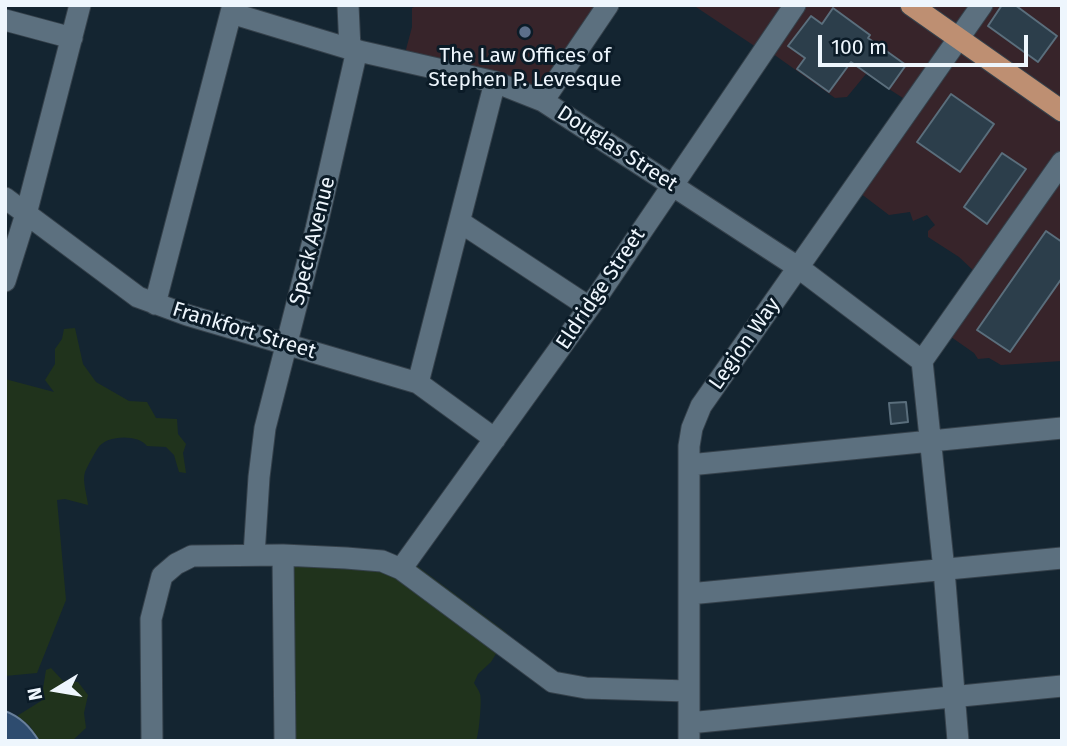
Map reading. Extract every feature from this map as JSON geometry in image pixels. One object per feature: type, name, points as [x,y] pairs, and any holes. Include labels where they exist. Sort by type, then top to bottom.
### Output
[{"type":"main road","points":[[911,5],[1062,111]]},
{"type":"street","points":[[5,281],[26,214],[80,5]]},
{"type":"street","name":"Speck Avenue","points":[[254,555],[265,428],[288,344],[354,50],[348,5]]},
{"type":"street","points":[[543,101],[608,5]]},
{"type":"street","name":"Eldridge Street","points":[[401,569],[589,307],[796,5]]},
{"type":"street","name":"Legion Way","points":[[689,732],[689,465],[692,428],[701,406],[982,5]]},
{"type":"street","points":[[155,304],[232,9]]},
{"type":"street","name":"Douglas Street","points":[[232,9],[354,50],[495,82],[543,101],[799,268],[922,361]]},
{"type":"street","points":[[5,20],[72,38]]},
{"type":"street","points":[[418,383],[495,82]]},
{"type":"street","points":[[958,741],[944,570],[922,361],[1062,162]]},
{"type":"street","name":"Frankfort Street","points":[[5,198],[138,297],[418,383],[495,439]]},
{"type":"street","points":[[460,222],[589,307]]},
{"type":"street","points":[[689,465],[1062,428]]},
{"type":"street","points":[[284,555],[285,741]]},
{"type":"street","points":[[152,741],[151,619],[162,576],[176,564],[192,556],[284,555],[382,561],[401,569],[553,682],[586,688],[688,691]]},
{"type":"street","points":[[689,594],[1062,558]]},
{"type":"street","points":[[689,732],[954,696],[1062,686]]},
{"type":"shaded area","points":[[419,5],[611,5],[548,93],[404,57],[412,27],[412,8]]},
{"type":"shaded area","points":[[693,5],[1062,5],[1062,361],[1001,365],[989,358],[978,359],[974,353],[944,332],[977,274],[959,257],[928,237],[928,231],[935,225],[927,215],[913,221],[910,212],[889,215],[856,190],[909,102],[866,74],[847,97],[835,98],[769,51],[762,51]]},
{"type":"green space","points":[[75,328],[83,364],[96,382],[129,401],[147,402],[156,418],[177,419],[178,434],[186,444],[183,453],[186,473],[179,472],[174,455],[166,447],[147,446],[137,439],[115,438],[98,448],[84,476],[88,505],[65,499],[57,500],[66,600],[37,673],[5,676],[5,379],[54,392],[45,380],[55,364],[55,349],[62,339],[64,329]]},
{"type":"green space","points":[[409,560],[507,633],[491,662],[478,674],[474,683],[481,697],[476,741],[291,741],[288,561]]},
{"type":"green space","points":[[51,668],[63,681],[78,682],[88,695],[84,713],[86,728],[72,741],[39,741],[30,726],[17,716],[41,701],[46,670]]},
{"type":"water","points":[[5,711],[25,723],[39,741],[5,741]]},
{"type":"building","points":[[1002,5],[1015,5],[1057,36],[1038,62],[988,26]]},
{"type":"building","points":[[833,8],[870,35],[868,38],[906,65],[889,89],[851,62],[829,92],[797,69],[805,58],[788,46],[811,16],[822,24]]},
{"type":"building","points":[[951,94],[994,124],[960,172],[917,142]]},
{"type":"building","points":[[1002,153],[1026,169],[987,224],[964,207]]},
{"type":"building","points":[[1046,231],[1062,242],[1062,278],[1010,352],[977,330]]},
{"type":"building","points":[[906,402],[908,422],[891,424],[889,403]]},
{"type":"place","name":"The Law Offices of Stephen P. Levesque","points":[[525,32]]}]
